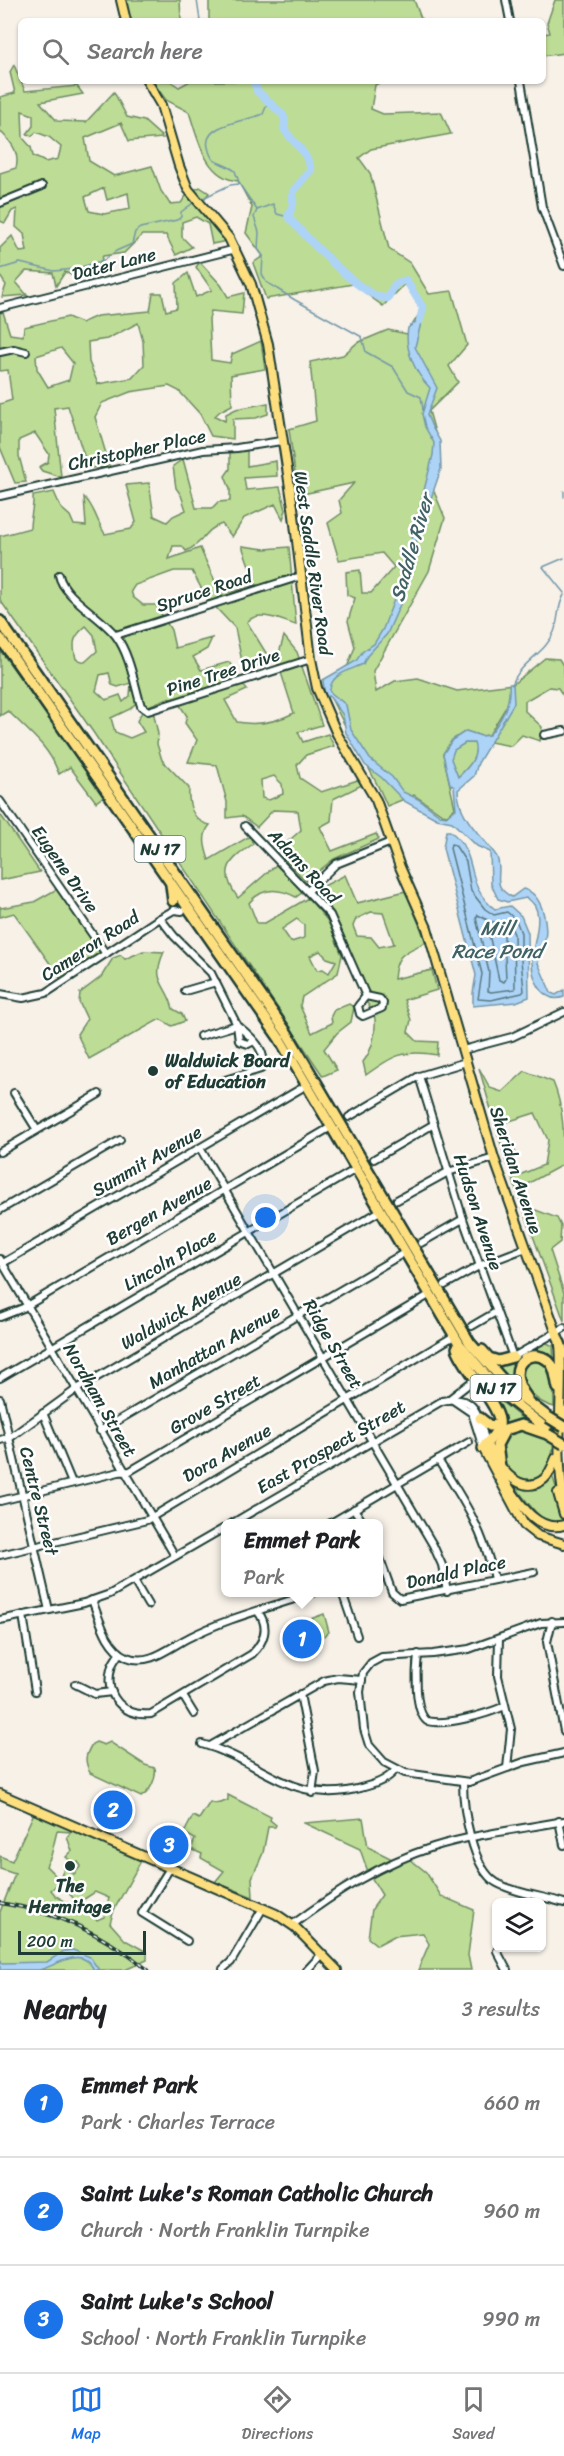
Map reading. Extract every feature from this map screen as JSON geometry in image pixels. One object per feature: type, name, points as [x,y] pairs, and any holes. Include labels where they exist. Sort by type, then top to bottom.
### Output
[{"type":"highway","name":"NJ 17","points":[[0,621],[287,1033],[453,1316],[489,1367],[512,1389],[548,1417],[563,1420]]},
{"type":"highway","name":"NJ 17","points":[[0,638],[279,1038],[454,1337],[491,1384],[547,1432],[563,1440]]},
{"type":"highway","points":[[171,883],[173,901]]},
{"type":"highway","points":[[182,911],[197,920]]},
{"type":"highway","points":[[453,1316],[489,1358],[501,1362],[513,1357]]},
{"type":"highway","points":[[454,1337],[467,1368],[497,1410],[500,1425],[485,1446]]},
{"type":"highway","points":[[560,1343],[564,1354]]},
{"type":"highway","points":[[536,1409],[517,1380],[516,1371],[523,1360],[537,1356],[548,1361],[554,1370],[558,1388]]},
{"type":"highway","points":[[480,1418],[490,1426],[500,1425]]},
{"type":"highway","points":[[500,1467],[498,1442],[508,1428],[524,1425],[547,1432]]},
{"type":"main road","points":[[121,0],[125,18]]},
{"type":"main road","name":"West Saddle River Road","points":[[149,84],[161,105],[188,189],[220,226],[236,249],[250,284],[268,344],[311,659],[317,688],[326,712],[370,786],[399,867],[427,928],[463,1050]]},
{"type":"main road","name":"Sheridan Avenue","points":[[463,1050],[494,1158],[560,1343],[563,1420],[561,1475],[564,1498]]},
{"type":"main road","name":"Sheridan Avenue","points":[[556,1333],[560,1456],[557,1488],[564,1515]]},
{"type":"main road","points":[[485,1446],[500,1467],[517,1481],[533,1484],[546,1477],[560,1456],[563,1440]]},
{"type":"main road","points":[[485,1446],[491,1463],[524,1525],[538,1536],[562,1542]]},
{"type":"main road","points":[[491,1463],[537,1521],[547,1526],[564,1525]]},
{"type":"main road","points":[[0,1794],[263,1908],[292,1925],[337,1970]]},
{"type":"street","points":[[506,0],[509,18]]},
{"type":"street","points":[[522,84],[542,207],[564,266]]},
{"type":"street","points":[[0,203],[42,186]]},
{"type":"street","name":"Dater Lane","points":[[0,308],[236,249]]},
{"type":"street","points":[[0,352],[14,349],[26,352]]},
{"type":"street","name":"Christopher Place","points":[[0,496],[203,450],[237,448],[281,441]]},
{"type":"street","points":[[59,575],[64,586],[116,636]]},
{"type":"street","name":"Spruce Road","points":[[116,636],[301,576]]},
{"type":"street","name":"Pine Tree Drive","points":[[116,636],[124,651],[141,706],[145,710],[152,711],[311,659]]},
{"type":"street","points":[[544,735],[564,731]]},
{"type":"street","name":"Eugene Drive","points":[[0,801],[106,954]]},
{"type":"street","name":"Adams Road","points":[[245,826],[333,920],[366,996]]},
{"type":"street","points":[[308,891],[336,864],[391,842]]},
{"type":"street","name":"Cameron Road","points":[[160,918],[173,901]]},
{"type":"street","name":"Cameron Road","points":[[0,994],[23,998],[46,993],[160,918],[174,910],[182,911]]},
{"type":"street","points":[[160,918],[174,936],[206,967],[216,982],[237,1025],[241,1043],[248,1044],[254,1041]]},
{"type":"street","points":[[185,991],[216,982]]},
{"type":"street","points":[[463,1050],[512,1037],[564,1012]]},
{"type":"street","points":[[200,1036],[237,1025]]},
{"type":"street","points":[[212,1084],[254,1072],[263,1066],[261,1054],[254,1041],[237,1025]]},
{"type":"street","points":[[349,1117],[419,1076],[466,1062]]},
{"type":"street","name":"Hudson Avenue","points":[[419,1076],[463,1219],[513,1357]]},
{"type":"street","name":"Summit Avenue","points":[[1,1261],[307,1085]]},
{"type":"street","points":[[14,1094],[37,1130]]},
{"type":"street","points":[[0,1152],[99,1094]]},
{"type":"street","points":[[374,1159],[434,1124]]},
{"type":"street","name":"Bergen Avenue","points":[[0,1317],[27,1306],[331,1127]]},
{"type":"street","points":[[0,1210],[120,1140]]},
{"type":"street","name":"Ridge Street","points":[[200,1148],[440,1558],[447,1591]]},
{"type":"street","points":[[397,1200],[448,1172],[494,1158]]},
{"type":"street","name":"Lincoln Place","points":[[0,1378],[356,1169]]},
{"type":"street","name":"Waldwick Avenue","points":[[0,1440],[8,1438],[77,1389],[380,1211]]},
{"type":"street","points":[[421,1243],[463,1219]]},
{"type":"street","points":[[445,1285],[479,1266],[526,1248]]},
{"type":"street","name":"Manhattan Avenue","points":[[100,1431],[404,1252]]},
{"type":"street","name":"Nordham Street","points":[[1,1261],[175,1556]]},
{"type":"street","name":"Grove Street","points":[[0,1501],[130,1471],[429,1295]]},
{"type":"street","points":[[472,1326],[496,1312]]},
{"type":"street","points":[[513,1357],[564,1328]]},
{"type":"street","name":"Dora Avenue","points":[[0,1555],[147,1520],[454,1337]]},
{"type":"street","name":"East Prospect Street","points":[[239,1519],[426,1409],[450,1400],[470,1383]]},
{"type":"street","name":"Centre Street","points":[[0,1399],[49,1610]]},
{"type":"street","points":[[450,1400],[461,1399],[477,1411],[485,1446]]},
{"type":"street","points":[[450,1400],[468,1409],[485,1446]]},
{"type":"street","points":[[44,1413],[72,1483]]},
{"type":"street","points":[[338,1519],[469,1442]]},
{"type":"street","points":[[438,1460],[478,1525],[486,1544],[494,1579]]},
{"type":"street","points":[[354,1509],[360,1519]]},
{"type":"street","points":[[0,1620],[110,1594],[221,1529]]},
{"type":"street","name":"Donald Place","points":[[383,1567],[392,1592],[397,1598],[404,1600],[534,1572]]},
{"type":"street","points":[[134,1581],[148,1605]]},
{"type":"street","points":[[92,1600],[107,1636],[120,1653],[133,1659],[147,1659],[208,1628],[303,1597]]},
{"type":"street","points":[[343,1597],[357,1636]]},
{"type":"street","points":[[120,1653],[111,1670],[112,1692],[122,1708],[137,1714],[150,1714],[252,1654],[263,1638],[265,1629],[264,1619],[258,1612]]},
{"type":"street","points":[[23,1615],[35,1691]]},
{"type":"street","points":[[552,1621],[547,1642],[564,1731]]},
{"type":"street","points":[[564,1622],[552,1621],[532,1626],[469,1648],[382,1657],[367,1668],[360,1692],[366,1737],[379,1757],[396,1769],[419,1776],[440,1776],[463,1782],[475,1781],[507,1768],[564,1753]]},
{"type":"street","points":[[499,1639],[498,1676],[511,1729],[507,1768]]},
{"type":"street","points":[[418,1654],[416,1673],[419,1707],[421,1715],[427,1720],[435,1722],[485,1714],[505,1706]]},
{"type":"street","points":[[210,1746],[331,1679],[362,1680]]},
{"type":"street","points":[[75,1684],[95,1694],[112,1692]]},
{"type":"street","points":[[300,1695],[315,1771],[312,1792]]},
{"type":"street","points":[[183,1696],[194,1714]]},
{"type":"street","points":[[202,1744],[312,1792],[327,1794],[360,1788],[380,1781],[396,1769]]},
{"type":"street","points":[[463,1782],[463,1792],[479,1864],[493,1880],[505,1887],[564,1903]]},
{"type":"street","points":[[292,1925],[344,1888],[378,1869],[433,1847],[562,1821],[564,1845]]},
{"type":"street","points":[[170,1868],[142,1913],[187,1941]]},
{"type":"street","points":[[222,1969],[231,1962],[263,1908]]},
{"type":"street","points":[[498,1952],[507,1970]]},
{"type":"street","points":[[307,1970],[321,1955]]},
{"type":"green space","points":[[125,0],[180,0],[181,18],[130,18]]},
{"type":"green space","points":[[209,0],[414,0],[421,18],[209,18]]},
{"type":"green space","points":[[555,0],[564,0],[564,53],[546,56],[546,34],[550,33],[547,23]]},
{"type":"green space","points":[[14,65],[18,74],[18,84],[22,84],[25,91],[77,86],[83,94],[40,102],[57,121],[86,122],[114,92],[127,117],[144,121],[163,138],[129,141],[121,123],[85,138],[89,161],[114,176],[152,166],[161,191],[170,204],[181,203],[188,193],[200,187],[209,193],[197,208],[208,217],[227,241],[212,244],[208,224],[196,217],[182,222],[182,237],[192,247],[176,255],[166,235],[142,235],[124,253],[103,256],[98,268],[77,278],[65,272],[56,286],[53,273],[26,271],[16,282],[27,295],[2,297],[6,285],[0,276],[0,248],[12,236],[20,252],[27,251],[24,234],[16,227],[17,209],[12,211],[5,223],[0,221],[0,173],[16,168],[17,158],[12,145],[0,133],[0,97],[15,93],[10,72]],"holes":[[[22,111],[33,115],[33,126],[27,134],[32,136],[36,132],[49,137],[61,147],[58,159],[45,162],[33,156],[31,147],[23,138]],[[104,188],[107,200],[128,193],[130,209],[104,214],[89,211],[85,197]]]},
{"type":"green space","points":[[154,84],[174,84],[179,87],[184,84],[377,84],[371,109],[383,114],[441,112],[451,134],[371,149],[359,158],[370,173],[389,249],[410,263],[429,294],[452,291],[467,345],[449,366],[458,382],[429,411],[438,443],[433,489],[445,518],[429,571],[373,671],[376,692],[395,681],[418,678],[457,691],[513,684],[545,658],[559,659],[564,667],[564,697],[558,688],[549,687],[525,701],[525,711],[542,727],[540,741],[522,735],[511,746],[490,742],[511,707],[509,702],[489,735],[481,736],[466,731],[452,740],[443,754],[455,808],[447,815],[414,795],[387,806],[326,687],[348,665],[355,647],[348,621],[355,598],[347,595],[346,572],[360,570],[362,593],[371,593],[394,567],[382,553],[339,560],[328,523],[342,513],[339,500],[354,483],[298,495],[289,429],[316,421],[310,362],[343,355],[357,343],[388,330],[407,334],[422,309],[406,283],[383,306],[353,284],[266,299],[253,263],[263,256],[246,233],[252,207],[238,181],[218,173],[204,156],[189,112],[166,100]]},
{"type":"green space","points":[[200,262],[221,285],[228,297],[244,293],[242,314],[211,311],[209,319],[211,360],[230,363],[232,354],[261,341],[265,369],[231,375],[232,405],[215,416],[225,421],[226,414],[236,409],[268,403],[268,414],[256,418],[233,419],[233,439],[211,436],[200,414],[179,391],[169,386],[130,392],[102,403],[95,417],[110,467],[88,468],[68,406],[54,408],[61,477],[42,471],[39,467],[48,462],[49,454],[35,433],[19,440],[19,456],[26,482],[15,483],[0,447],[0,404],[12,400],[8,370],[0,371],[0,313],[3,312],[10,334],[23,336],[24,327],[68,317],[81,323],[97,316],[150,311],[153,293],[162,293],[166,311],[177,308],[176,283],[188,273],[196,297],[212,290],[196,267]],"holes":[[[138,323],[143,341],[144,365],[132,378],[98,384],[89,362],[88,342],[107,339]],[[61,348],[73,363],[69,380],[48,387],[37,369],[36,356]]]},
{"type":"green space","points":[[247,449],[247,466],[276,461],[277,476],[244,478],[246,490],[280,487],[286,510],[283,519],[275,504],[244,518],[232,537],[222,524],[211,530],[186,551],[182,546],[173,546],[169,559],[200,548],[219,590],[232,592],[256,585],[242,546],[265,549],[289,547],[296,625],[264,616],[252,618],[247,622],[271,661],[244,671],[235,628],[206,597],[192,571],[174,571],[135,585],[131,591],[133,597],[143,605],[156,605],[171,630],[175,648],[212,638],[207,649],[193,657],[201,670],[229,662],[247,690],[225,700],[237,722],[252,724],[267,722],[294,713],[277,660],[284,636],[297,652],[322,725],[298,732],[303,742],[328,734],[334,746],[306,755],[297,765],[300,778],[321,792],[361,779],[364,784],[333,799],[331,821],[320,827],[332,851],[376,834],[379,839],[334,859],[306,881],[283,858],[284,845],[301,830],[298,811],[273,810],[257,827],[242,816],[227,818],[227,802],[217,765],[188,762],[197,740],[185,723],[187,716],[177,701],[168,698],[148,706],[154,715],[158,734],[157,744],[162,760],[189,788],[190,806],[195,816],[210,825],[205,833],[205,846],[209,860],[250,836],[253,844],[232,861],[229,867],[229,880],[238,898],[276,865],[303,892],[296,897],[277,891],[259,894],[249,903],[257,923],[265,923],[308,898],[328,921],[342,955],[338,973],[302,997],[300,1006],[312,1033],[332,1023],[331,1016],[334,1010],[349,1004],[354,1007],[351,1022],[337,1033],[324,1049],[337,1070],[323,1076],[93,732],[0,600],[0,536],[30,528],[33,496],[54,492],[61,508],[70,516],[74,525],[86,526],[84,497],[105,534],[131,529],[136,522],[126,485],[149,483],[154,516],[167,522],[173,516],[186,510],[176,488],[173,466],[183,459],[196,508],[212,508],[218,502],[230,501],[230,489],[225,476],[230,469],[230,452]],"holes":[[[86,626],[94,635],[97,651],[85,662],[76,659],[74,648],[76,637]],[[109,673],[112,685],[118,687],[131,683],[130,696],[123,702],[120,695],[106,700],[96,691],[100,675]],[[137,702],[143,710],[137,721],[144,732],[130,738],[115,732],[111,718],[130,709]],[[274,776],[282,784],[283,794],[269,800],[262,798],[261,780]],[[297,919],[304,925],[304,938],[291,942],[282,929]],[[320,951],[327,958],[336,961],[329,973],[323,969],[317,970],[310,956]]]},
{"type":"green space","points":[[0,650],[104,796],[96,802],[70,767],[59,774],[44,747],[8,711],[0,716]]},
{"type":"green space","points":[[465,743],[475,743],[474,758],[458,777],[450,759],[454,749]]},
{"type":"green space","points":[[0,814],[40,872],[0,880]]},
{"type":"green space","points":[[345,875],[357,903],[406,891],[426,942],[402,955],[395,970],[394,979],[432,970],[437,990],[404,1000],[411,1020],[408,1032],[417,1041],[438,1042],[437,1055],[415,1053],[398,1056],[366,1075],[363,1062],[373,1042],[375,1019],[366,1001],[341,928],[318,889]],"holes":[[[371,912],[383,913],[394,944],[379,947],[371,937],[357,936],[353,926],[356,919]]]},
{"type":"green space","points":[[57,889],[101,953],[61,979],[14,913],[0,917],[0,906],[1,908],[34,902]]},
{"type":"green space","points":[[143,951],[164,952],[160,962],[159,977],[173,1009],[182,1014],[185,1021],[172,1026],[160,1019],[89,1059],[77,1034],[87,1019],[79,1002],[80,993],[101,977],[113,958],[121,955],[125,959]]},
{"type":"green space","points":[[479,1068],[490,1088],[502,1092],[525,1071],[553,1082],[557,1092],[563,1122],[564,1164],[518,1189],[525,1206],[557,1218],[561,1226],[560,1242],[550,1250],[564,1293],[564,1321],[512,1178],[544,1165],[548,1140],[535,1113],[500,1124],[516,1153],[514,1162],[507,1165]]},
{"type":"green space","points":[[545,1342],[553,1346],[554,1364],[531,1355],[514,1375],[514,1382],[493,1363]]},
{"type":"green space","points":[[536,1358],[553,1368],[554,1407],[547,1405],[532,1394],[519,1372],[522,1366]]},
{"type":"green space","points":[[484,1388],[524,1420],[524,1422],[512,1424],[495,1452],[489,1442],[500,1425],[502,1414],[497,1403]]},
{"type":"green space","points":[[526,1426],[554,1441],[550,1469],[564,1511],[564,1520],[544,1521],[516,1487],[505,1466],[502,1456],[503,1441],[508,1433]]},
{"type":"green space","points":[[324,1614],[329,1632],[310,1646],[284,1649],[285,1628]]},
{"type":"green space","points":[[96,1742],[104,1745],[110,1742],[145,1765],[155,1768],[154,1780],[144,1795],[141,1797],[90,1773],[86,1761],[87,1755],[92,1744]]},
{"type":"green space","points":[[228,1795],[271,1817],[270,1820],[276,1825],[268,1827],[263,1853],[252,1878],[253,1897],[215,1882],[224,1871],[201,1858],[202,1854],[191,1849],[195,1839],[184,1833],[193,1816],[199,1819],[210,1802],[223,1802],[228,1800]]},
{"type":"green space","points":[[35,1811],[142,1859],[114,1910],[110,1923],[125,1940],[147,1952],[147,1960],[125,1970],[5,1970],[0,1959],[0,1912],[15,1874],[0,1869],[0,1856],[12,1861]],"holes":[[[57,1831],[71,1832],[67,1837],[72,1851],[66,1857],[75,1865],[78,1862],[81,1866],[74,1874],[69,1867],[65,1868],[59,1879],[46,1866]],[[59,1883],[78,1903],[95,1892],[109,1898],[104,1917],[97,1920],[56,1896],[51,1890]]]},
{"type":"green space","points":[[363,1818],[368,1847],[392,1859],[406,1856],[426,1872],[441,1896],[474,1910],[468,1955],[471,1970],[418,1970],[429,1944],[423,1933],[394,1936],[377,1945],[368,1938],[372,1909],[382,1895],[368,1872],[360,1849],[304,1823]]},
{"type":"water","points":[[419,311],[424,311],[415,347],[437,388],[427,415],[440,441],[441,469],[417,539],[402,600],[387,634],[367,656],[363,664],[333,681],[330,692],[346,705],[351,730],[370,759],[392,777],[403,792],[418,799],[440,815],[447,816],[456,809],[454,787],[450,784],[443,754],[452,740],[466,731],[481,736],[489,735],[505,711],[509,698],[509,684],[513,684],[514,703],[478,763],[474,776],[458,790],[459,800],[466,818],[497,857],[501,888],[512,897],[523,889],[530,892],[540,903],[546,928],[538,963],[551,993],[556,995],[564,990],[564,997],[550,997],[544,993],[539,988],[533,973],[532,958],[538,917],[533,903],[526,898],[507,902],[498,899],[491,884],[490,852],[477,846],[452,822],[437,819],[404,801],[382,778],[365,765],[346,733],[343,715],[329,696],[325,698],[323,680],[356,661],[363,651],[374,644],[383,629],[401,581],[433,455],[434,443],[425,427],[422,414],[430,388],[415,368],[409,352],[407,336],[408,328],[418,320]],"holes":[[[465,743],[474,743],[474,758],[458,777],[451,759],[454,750]]]},
{"type":"water","name":"Mill Race Pond","points":[[446,831],[450,831],[460,840],[466,850],[475,881],[485,900],[495,909],[510,906],[521,916],[528,933],[529,997],[516,1002],[473,1006],[476,975],[443,848]]},
{"type":"water","points":[[73,1950],[90,1957],[99,1970],[94,1970],[83,1958],[76,1958],[39,1970],[0,1970],[0,1959],[2,1963],[47,1962],[64,1951]]},
{"type":"waterway","points":[[197,0],[200,18]]},
{"type":"waterway","name":"Saddle River","points":[[255,84],[257,91],[283,115],[284,129],[303,153],[311,170],[293,191],[293,204],[288,217],[321,252],[365,290],[388,298],[395,284],[406,280],[423,308],[420,320]]},
{"type":"waterway","points":[[268,102],[263,114],[228,124],[212,133],[208,139],[208,147],[214,160],[235,171],[240,185],[257,210],[273,204],[277,214],[288,217]]},
{"type":"waterway","points":[[203,198],[230,185],[239,184]]},
{"type":"waterway","points":[[0,269],[20,263],[54,271],[75,269],[104,260],[116,251],[132,244],[135,232],[140,228],[177,220],[181,217],[181,212],[193,203]]},
{"type":"waterway","points":[[257,210],[254,217],[259,232],[258,249],[263,256],[262,274],[266,282],[362,337],[366,352],[393,367],[408,391],[421,397],[423,410]]},
{"type":"waterway","points":[[564,491],[564,497]]},
{"type":"waterway","points":[[564,558],[543,567],[564,593]]},
{"type":"waterway","points":[[512,685],[520,670],[550,639],[556,627],[564,595]]},
{"type":"railway","points":[[0,1903],[40,1912],[78,1926],[132,1957],[148,1970]]},
{"type":"place","name":"Waldwick Board of Education","points":[[153,1071]]},
{"type":"place","name":"Emmet Park","points":[[302,1639]]},
{"type":"place","name":"Saint Luke's Roman Catholic Church","points":[[113,1810]]},
{"type":"place","name":"Saint Luke's School","points":[[169,1845]]},
{"type":"place","name":"The Hermitage","points":[[70,1866]]}]
